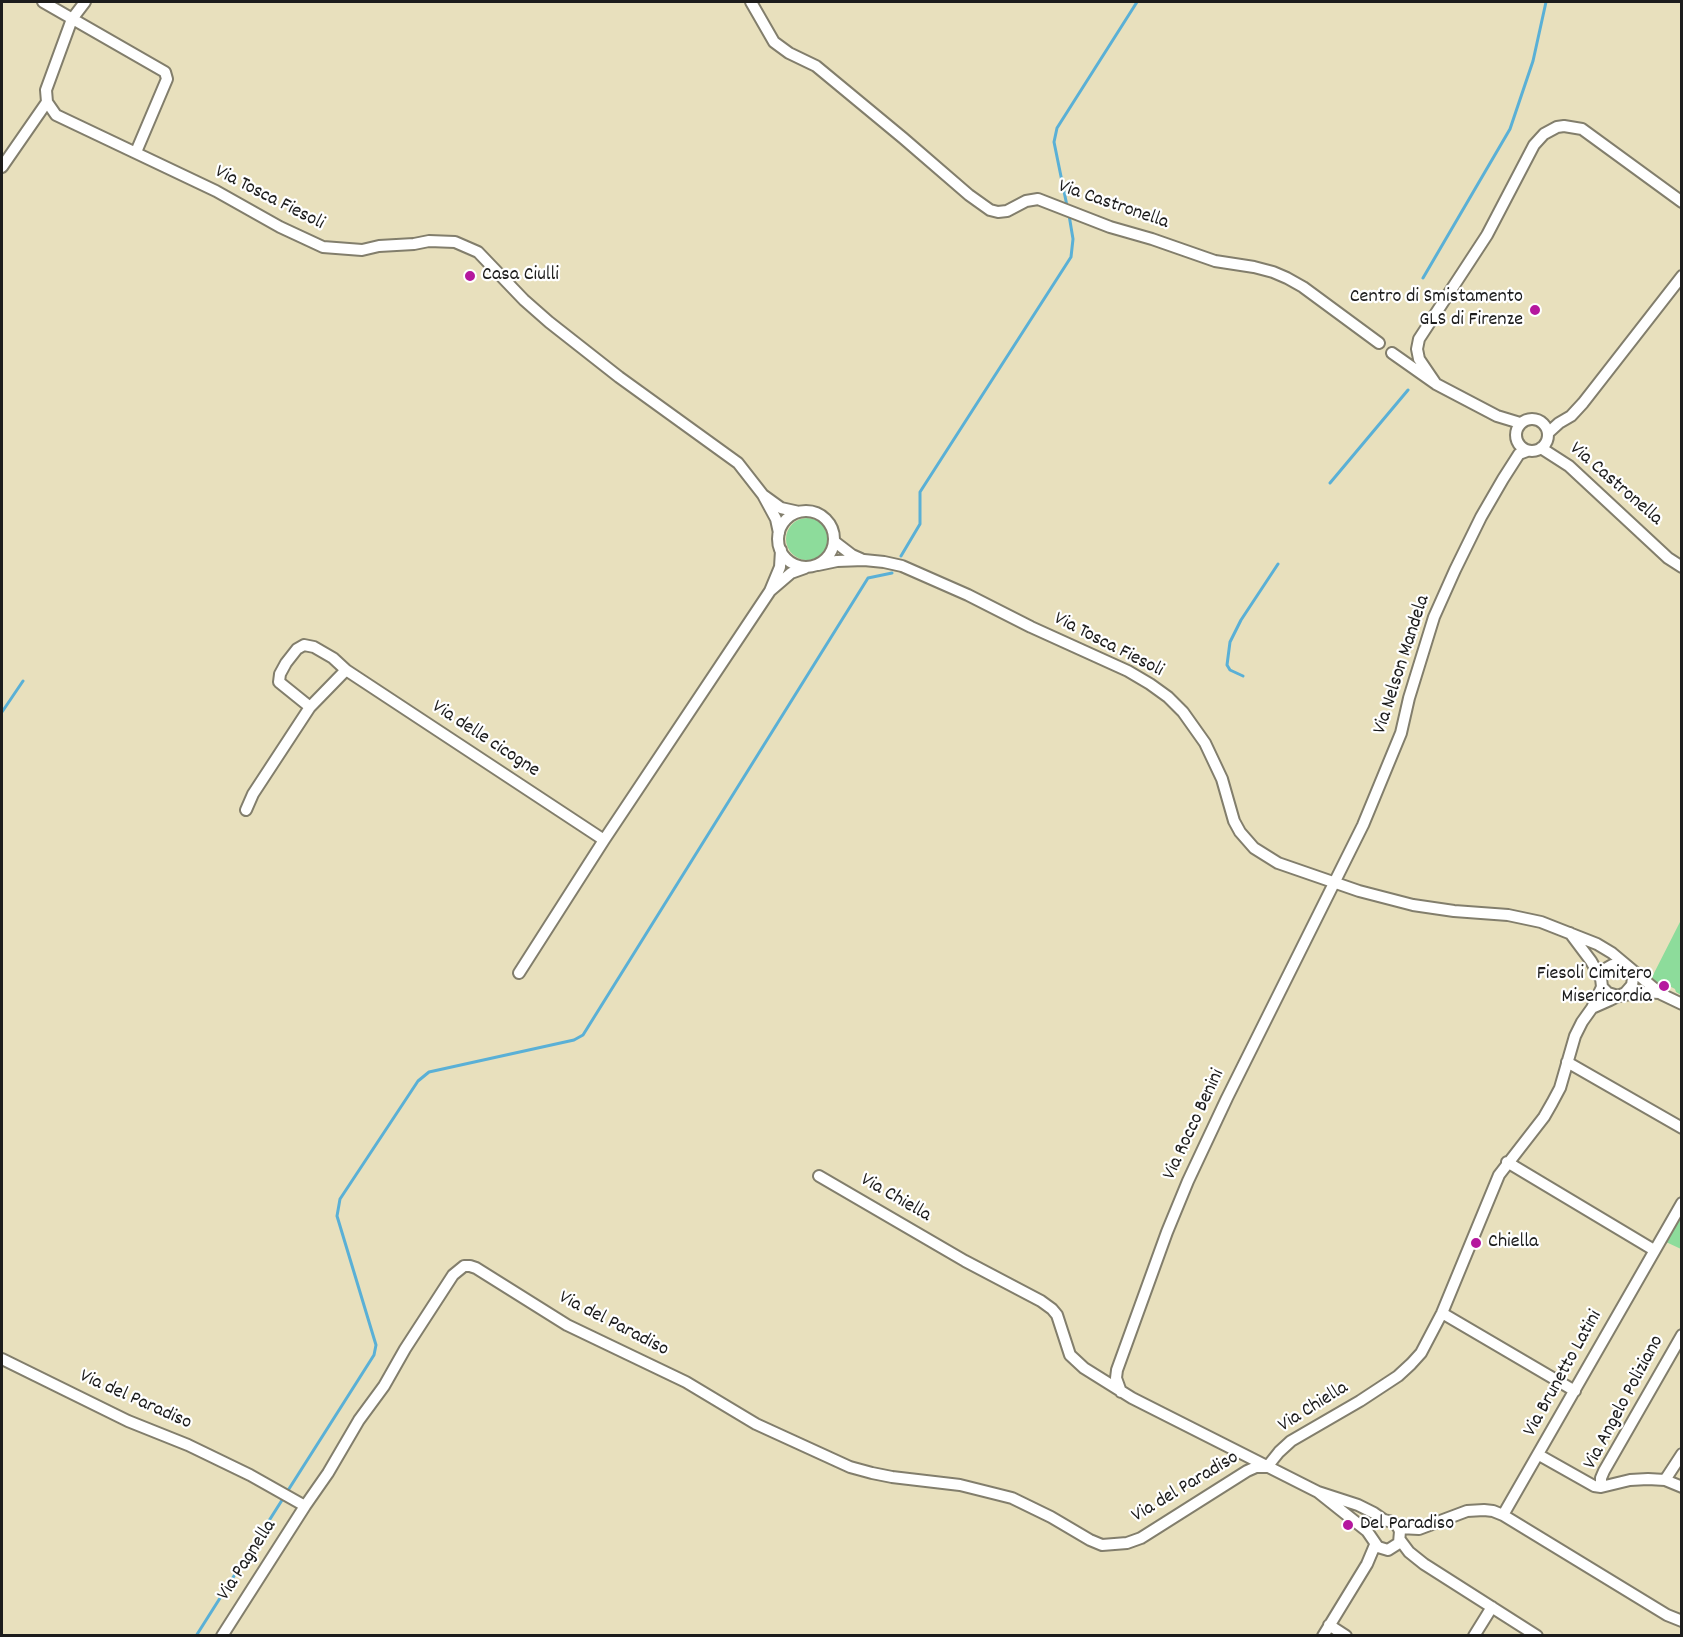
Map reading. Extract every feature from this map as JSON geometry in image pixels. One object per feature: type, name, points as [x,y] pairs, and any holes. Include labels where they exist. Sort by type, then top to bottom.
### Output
[{"type":"street","points":[[44,2],[165,72],[167,79],[136,152]]},
{"type":"street","points":[[2,167],[46,102],[46,90],[72,19],[85,2]]},
{"type":"street","name":"Via Castronella","points":[[751,2],[774,42],[789,53],[816,66],[969,195],[990,210],[1007,211],[1026,201],[1038,199],[1110,227],[1215,261],[1254,267],[1287,278],[1380,343]]},
{"type":"street","name":"Via Tosca Fiesoli","points":[[46,102],[56,115],[216,191],[280,227],[323,247],[362,250],[379,246],[438,241],[455,242],[478,252],[524,300],[549,322],[619,377],[738,463],[774,512],[781,550]]},
{"type":"street","points":[[1436,384],[1419,359],[1417,349],[1419,339],[1487,235],[1534,145],[1544,134],[1564,126],[1582,129],[1682,202]]},
{"type":"street","points":[[1547,444],[1559,423],[1571,416],[1583,403],[1682,276]]},
{"type":"street","points":[[1392,353],[1436,384],[1497,416],[1520,423],[1531,419],[1559,423]]},
{"type":"street","points":[[1497,416],[1520,444]]},
{"type":"street","name":"Via Castronella","points":[[1542,422],[1547,444],[1668,558],[1682,567]]},
{"type":"street","points":[[1520,423],[1517,428],[1520,444]]},
{"type":"street","name":"Via Castronella","points":[[1520,444],[1535,451],[1547,444]]},
{"type":"street","name":"Via Nelson Mandela","points":[[1335,882],[1363,825],[1401,733],[1434,617],[1481,517],[1514,462],[1520,444]]},
{"type":"street","name":"Via Tosca Fiesoli","points":[[763,495],[781,508],[820,515],[826,519],[834,532],[834,542],[852,555],[864,560]]},
{"type":"street","points":[[779,534],[787,519],[800,512]]},
{"type":"street","points":[[770,591],[791,573],[812,566],[830,556],[834,542]]},
{"type":"street","points":[[781,550],[788,561],[798,566],[812,566]]},
{"type":"street","points":[[519,973],[604,840],[770,591],[780,567],[781,550]]},
{"type":"street","name":"Via Tosca Fiesoli","points":[[812,566],[837,561],[864,560],[902,566],[1128,671],[1150,684],[1183,712],[1205,743],[1222,779],[1234,821],[1247,842],[1278,863],[1413,905],[1541,922],[1597,944],[1612,953],[1659,993],[1682,1004]]},
{"type":"street","name":"Via delle cicogne","points":[[310,707],[279,682],[280,674],[297,649],[304,645],[314,647],[333,658],[346,670],[604,840]]},
{"type":"street","points":[[246,810],[274,760],[310,707],[346,670]]},
{"type":"street","name":"Via Rocco Benini","points":[[1121,1392],[1116,1378],[1117,1370],[1188,1181],[1335,882]]},
{"type":"street","points":[[1569,933],[1590,961],[1608,993],[1618,996]]},
{"type":"street","points":[[1592,1008],[1625,993],[1632,985],[1632,974],[1622,965],[1611,965],[1604,971],[1601,983]]},
{"type":"street","name":"Via Chiella","points":[[819,1176],[964,1261],[1052,1308],[1057,1315],[1070,1355],[1084,1368],[1121,1392],[1267,1467],[1291,1441],[1360,1401],[1412,1364],[1421,1353],[1442,1313],[1499,1174],[1544,1118],[1560,1088],[1578,1030],[1592,1008],[1601,983]]},
{"type":"street","name":"Via Tosca Fiesoli","points":[[1618,996],[1643,992],[1659,993]]},
{"type":"street","points":[[1567,1062],[1682,1128]]},
{"type":"street","points":[[1507,1162],[1654,1250]]},
{"type":"street","name":"Via Brunetto Latini","points":[[1503,1515],[1682,1203]]},
{"type":"street","name":"Via del Paradiso","points":[[2,1359],[128,1421],[188,1445],[273,1487],[305,1506],[453,1275],[461,1268],[470,1266],[567,1325],[686,1382],[756,1424],[850,1467],[872,1473],[960,1485],[1012,1498],[1051,1516],[1102,1545],[1127,1543],[1141,1539],[1256,1467],[1267,1467],[1318,1492],[1358,1505],[1383,1520],[1393,1522],[1400,1534]]},
{"type":"street","points":[[1442,1313],[1575,1391]]},
{"type":"street","name":"Via Angelo Poliziano","points":[[1601,1487],[1604,1471],[1682,1335]]},
{"type":"street","points":[[1665,1480],[1682,1454]]},
{"type":"street","points":[[1539,1455],[1587,1484],[1601,1487],[1630,1480],[1665,1480],[1682,1487]]},
{"type":"street","name":"Via del Paradiso","points":[[1318,1492],[1363,1527],[1377,1544]]},
{"type":"street","name":"Via Pagnella","points":[[222,1635],[305,1506]]},
{"type":"street","points":[[1377,1544],[1392,1548],[1400,1534],[1467,1510],[1484,1510],[1503,1515],[1667,1615],[1682,1621]]},
{"type":"street","points":[[1323,1635],[1367,1564],[1377,1544],[1374,1527],[1383,1520]]},
{"type":"street","points":[[1400,1534],[1409,1552],[1424,1564],[1537,1635]]},
{"type":"street","points":[[1474,1635],[1492,1607]]},
{"type":"street","points":[[1329,1625],[1346,1635]]},
{"type":"green space","points":[[807,518],[822,524],[828,539],[822,554],[807,560],[792,554],[786,539],[792,524]]},
{"type":"green space","points":[[1681,920],[1681,995],[1660,981],[1659,983],[1651,979]]},
{"type":"green space","points":[[1681,1215],[1681,1249],[1666,1242]]},
{"type":"waterway","points":[[1067,206],[1054,142],[1057,128],[1137,2]]},
{"type":"waterway","points":[[1423,278],[1510,129],[1533,61],[1546,2]]},
{"type":"waterway","points":[[901,556],[920,524],[920,492],[1071,257],[1073,239],[1069,215]]},
{"type":"waterway","points":[[1330,483],[1408,390]]},
{"type":"waterway","points":[[1243,676],[1230,670],[1227,665],[1230,642],[1241,620],[1278,564]]},
{"type":"waterway","points":[[287,1492],[374,1355],[376,1345],[337,1216],[340,1199],[418,1081],[429,1072],[574,1040],[583,1035],[868,578],[892,573]]},
{"type":"waterway","points":[[2,712],[23,681]]},
{"type":"waterway","points":[[196,1636],[284,1497]]},
{"type":"place","name":"Casa Ciulli","points":[[470,276]]},
{"type":"place","name":"Centro di Smistamento GLS di Firenze","points":[[1535,310]]},
{"type":"place","name":"Fiesoli Cimitero Misericordia","points":[[1664,986]]},
{"type":"place","name":"Chiella","points":[[1476,1243]]},
{"type":"place","name":"Del Paradiso","points":[[1348,1525]]}]
